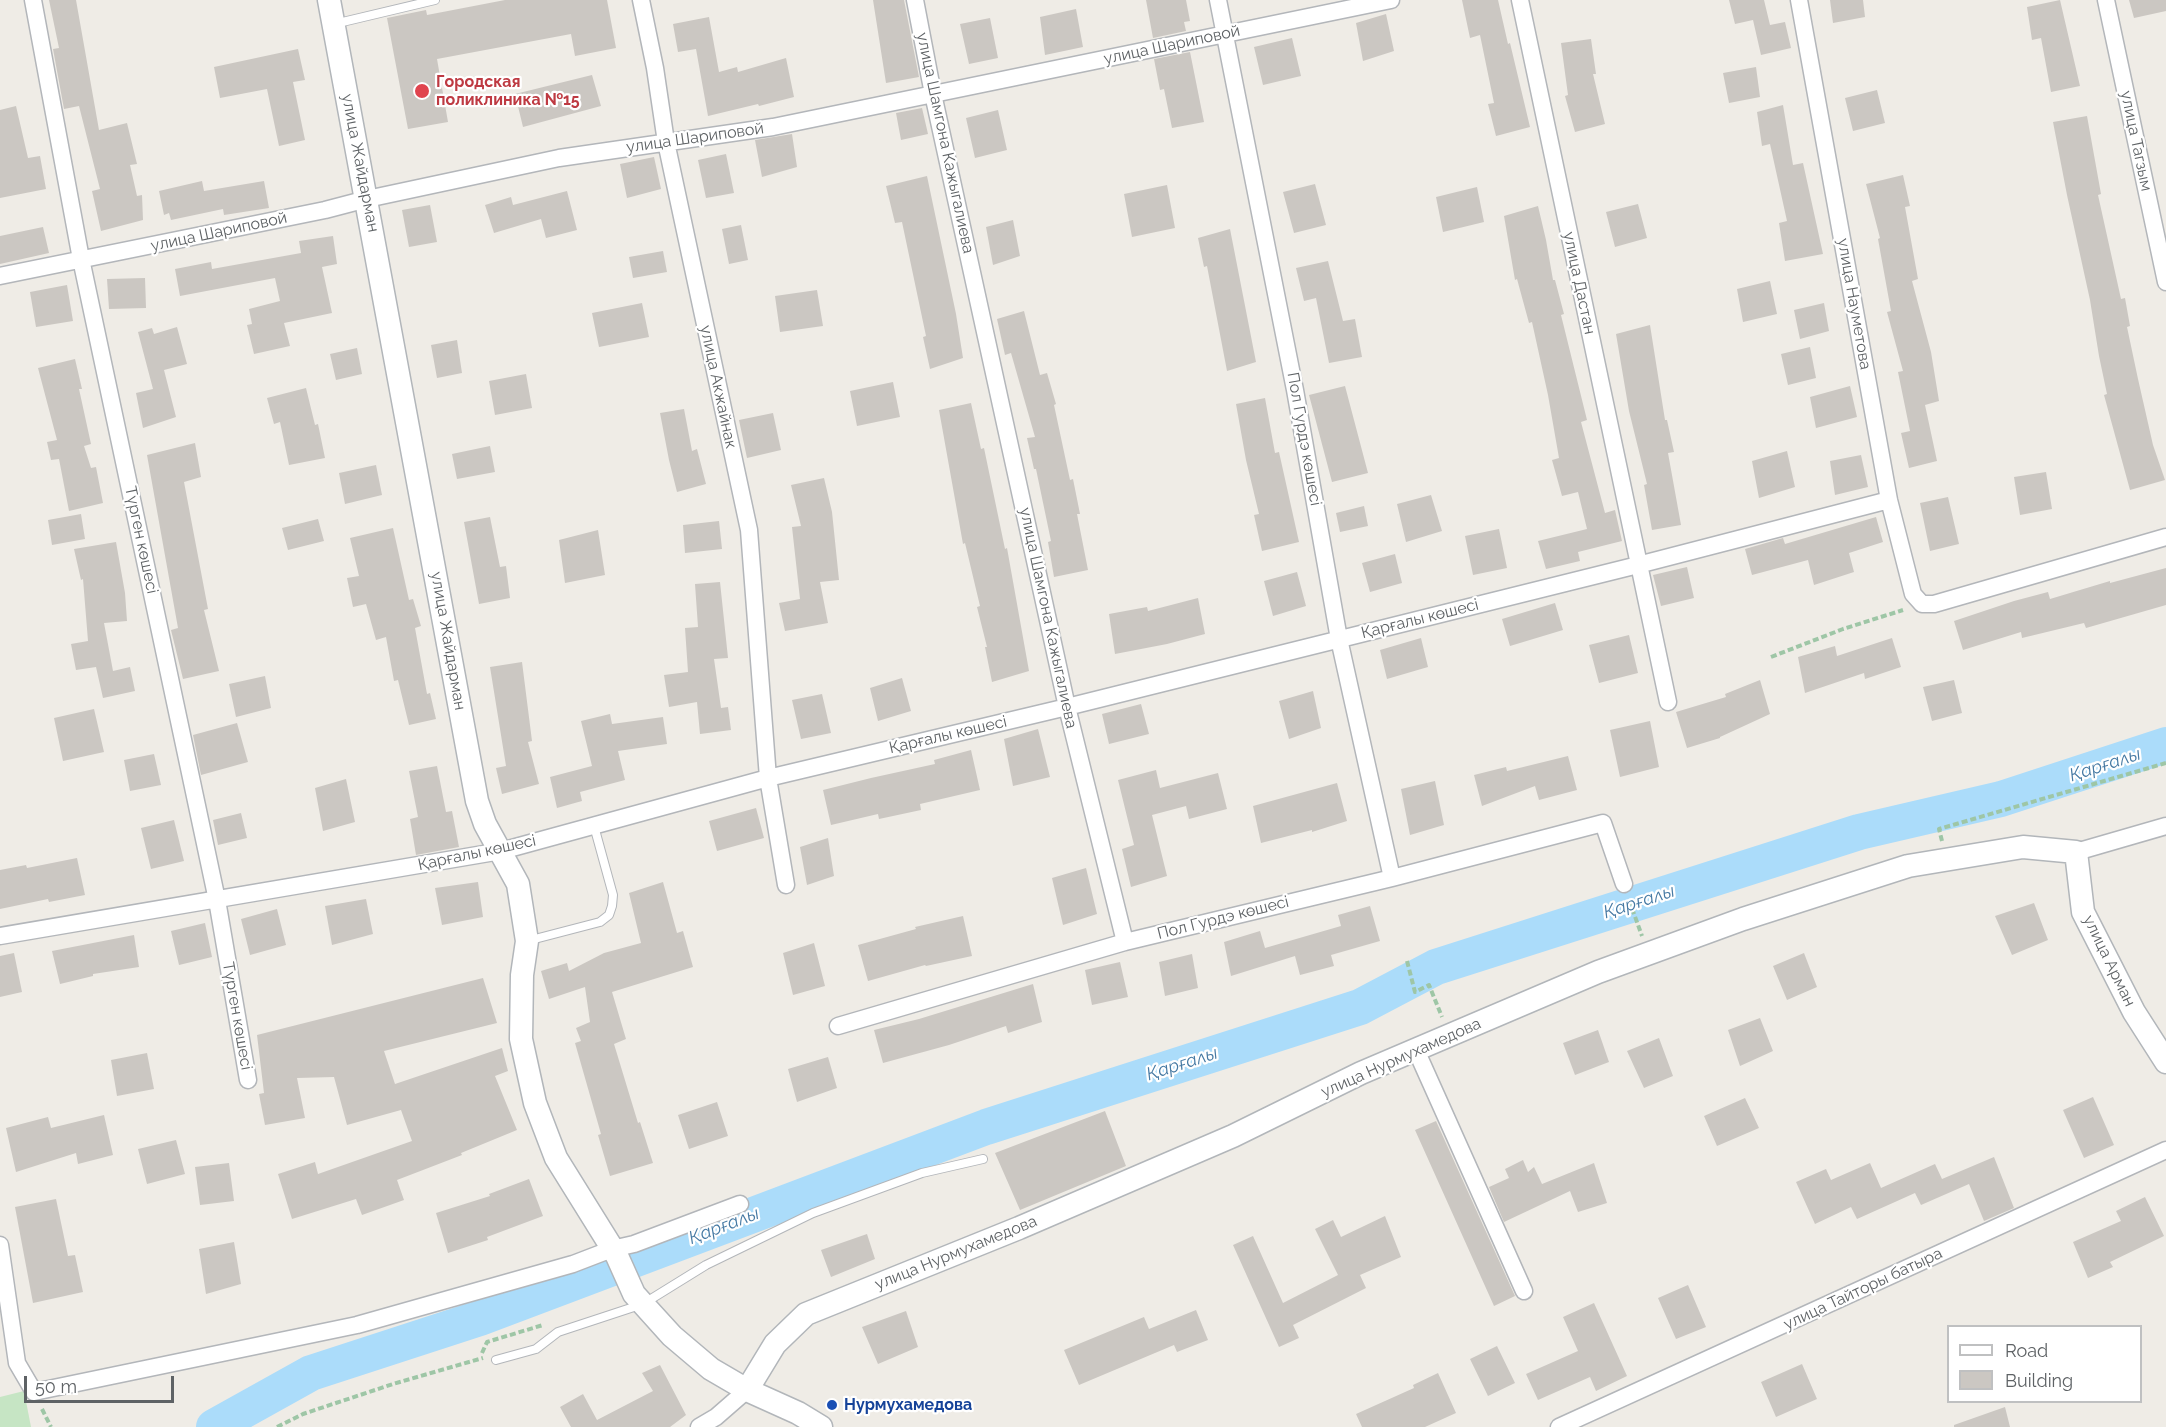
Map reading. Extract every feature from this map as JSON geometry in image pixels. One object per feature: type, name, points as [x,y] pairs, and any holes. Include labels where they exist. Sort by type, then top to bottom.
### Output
[{"type":"street","name":"Түрген көшесі","points":[[33,0],[81,259],[217,900],[248,1080]]},
{"type":"street","name":"улица Жайдарман","points":[[329,0],[477,801],[485,824],[518,884],[527,941],[522,975],[521,1039],[535,1103],[556,1158],[639,1299]]},
{"type":"street","name":"улица Акжайнак","points":[[641,0],[655,69],[666,142],[749,530],[768,778],[786,885]]},
{"type":"street","name":"улица Шамгона Кажыгалиева","points":[[915,0],[933,94],[1067,707],[1125,942]]},
{"type":"street","name":"Пол Гурдэ көшесі","points":[[1218,0],[1295,390],[1339,639],[1392,878]]},
{"type":"street","name":"улица Шариповой","points":[[0,276],[325,210],[559,158],[773,127],[1391,0]]},
{"type":"street","name":"улица Дастан","points":[[1520,0],[1668,702]]},
{"type":"street","name":"улица Науметова","points":[[1799,0],[1889,500],[1913,594],[1922,604]]},
{"type":"street","name":"улица Тагзым","points":[[2106,0],[2166,282]]},
{"type":"street","name":"Қарғалы көшесі","points":[[0,936],[501,851],[768,778],[1067,707],[1889,500]]},
{"type":"street","points":[[1922,604],[1934,604],[2166,537]]},
{"type":"street","name":"Пол Гурдэ көшесі","points":[[1125,942],[1392,878],[1602,823],[1624,884]]},
{"type":"street","name":"улица Нурмухамедова","points":[[699,1427],[716,1417],[747,1390],[775,1344],[806,1314],[1233,1137],[1361,1073],[1598,972],[1743,919],[1908,866],[2024,848],[2076,852],[2166,826]]},
{"type":"street","name":"улица Арман","points":[[2076,852],[2083,912],[2134,1012],[2166,1062]]},
{"type":"street","points":[[838,1026],[1125,942]]},
{"type":"street","points":[[1416,1050],[1524,1291]]},
{"type":"street","name":"улица Тайторы батыра","points":[[1559,1427],[2166,1150]]},
{"type":"street","points":[[0,1245],[17,1363],[34,1392],[357,1325],[614,1253],[740,1204]]},
{"type":"street","points":[[639,1299],[672,1336],[711,1369],[821,1427]]},
{"type":"lane","points":[[334,24],[435,0]]},
{"type":"lane","points":[[527,941],[600,922],[609,915],[613,895],[594,825]]},
{"type":"lane","points":[[496,1360],[536,1349],[558,1332],[639,1299],[813,1213],[922,1173],[983,1159]]},
{"type":"path","points":[[1771,657],[1844,629],[1922,604]]},
{"type":"path","points":[[1939,829],[2166,763]]},
{"type":"path","points":[[1634,915],[1644,942]]},
{"type":"path","points":[[1407,961],[1415,992],[1429,985],[1444,1023]]},
{"type":"path","points":[[277,1427],[303,1414],[393,1384],[480,1358],[496,1360]]},
{"type":"green space","points":[[24,1391],[31,1427],[0,1427],[0,1397]]},
{"type":"building","points":[[49,0],[76,0],[99,130],[127,123],[137,164],[130,165],[137,196],[142,195],[143,220],[101,231],[92,191],[100,189],[79,106],[64,109],[53,49],[59,48]]},
{"type":"building","name":"Городская поликлиника №15","points":[[505,0],[607,0],[616,48],[575,56],[571,34],[437,59],[448,122],[408,129],[387,18],[426,10],[427,15]]},
{"type":"building","points":[[873,0],[904,0],[919,77],[886,83]]},
{"type":"building","points":[[1146,0],[1186,0],[1190,21],[1184,22],[1186,31],[1153,38]]},
{"type":"building","points":[[1462,0],[1498,0],[1530,127],[1496,136],[1488,104],[1494,103],[1480,35],[1470,38]]},
{"type":"building","points":[[1729,0],[1764,0],[1770,25],[1785,22],[1791,48],[1761,55],[1753,20],[1735,24]]},
{"type":"building","points":[[1830,0],[1863,0],[1865,17],[1833,23]]},
{"type":"building","points":[[2060,0],[2080,86],[2051,92],[2041,38],[2032,40],[2027,7]]},
{"type":"building","points":[[2129,0],[2166,0],[2166,11],[2134,18]]},
{"type":"building","points":[[1076,9],[1083,47],[1045,55],[1040,17]]},
{"type":"building","points":[[1386,14],[1394,51],[1363,61],[1356,23]]},
{"type":"building","points":[[709,17],[719,72],[737,67],[738,72],[786,58],[794,97],[708,116],[696,49],[678,52],[673,24]]},
{"type":"building","points":[[990,18],[998,58],[969,64],[960,24]]},
{"type":"building","points":[[1292,38],[1301,76],[1263,85],[1254,47]]},
{"type":"building","points":[[1591,39],[1596,74],[1593,74],[1605,124],[1575,132],[1565,96],[1568,95],[1561,43]]},
{"type":"building","points":[[298,49],[305,80],[293,82],[305,140],[279,146],[267,89],[220,98],[214,67]]},
{"type":"building","points":[[1190,52],[1204,122],[1172,128],[1164,89],[1160,90],[1154,59]]},
{"type":"building","points":[[1756,67],[1760,97],[1729,103],[1723,73]]},
{"type":"building","points":[[592,75],[601,106],[523,127],[515,94]]},
{"type":"building","points":[[1877,90],[1885,123],[1853,131],[1845,98]]},
{"type":"building","points":[[1783,105],[1793,165],[1803,163],[1823,254],[1785,261],[1779,223],[1787,221],[1770,144],[1762,146],[1757,112]]},
{"type":"building","points":[[16,106],[28,158],[40,156],[46,189],[0,198],[0,110]]},
{"type":"building","points":[[922,108],[928,134],[901,140],[896,113]]},
{"type":"building","points":[[998,110],[1007,150],[975,158],[966,118]]},
{"type":"building","points":[[2087,116],[2101,194],[2098,195],[2121,299],[2125,298],[2130,326],[2127,327],[2153,445],[2165,480],[2130,490],[2104,395],[2107,394],[2090,300],[2053,122]]},
{"type":"building","points":[[792,134],[797,167],[762,177],[755,140]]},
{"type":"building","points":[[726,154],[734,193],[706,198],[698,160]]},
{"type":"building","points":[[654,157],[661,189],[627,198],[620,164]]},
{"type":"building","points":[[1903,175],[1910,206],[1905,207],[1918,279],[1912,281],[1931,352],[1939,401],[1925,405],[1937,461],[1909,468],[1901,433],[1910,431],[1898,372],[1903,371],[1887,312],[1891,311],[1878,239],[1880,238],[1866,184]]},
{"type":"building","points":[[927,176],[963,358],[930,369],[923,337],[926,336],[902,222],[895,223],[886,186]]},
{"type":"building","points":[[202,181],[204,191],[264,181],[269,208],[224,215],[223,209],[171,220],[169,213],[164,215],[159,191]]},
{"type":"building","points":[[1315,184],[1326,225],[1294,233],[1283,192]]},
{"type":"building","points":[[1167,185],[1175,228],[1132,237],[1124,194]]},
{"type":"building","points":[[1477,187],[1484,222],[1443,232],[1436,197]]},
{"type":"building","points":[[567,191],[577,230],[546,238],[541,219],[494,233],[485,205],[511,197],[513,205]]},
{"type":"building","points":[[1638,204],[1647,238],[1615,247],[1606,212]]},
{"type":"building","points":[[430,205],[437,242],[409,247],[402,210]]},
{"type":"building","points":[[1538,206],[1553,280],[1555,280],[1564,314],[1561,315],[1587,420],[1581,422],[1605,513],[1615,510],[1622,541],[1578,552],[1580,561],[1546,569],[1538,541],[1587,529],[1578,492],[1562,496],[1552,460],[1559,458],[1548,395],[1532,322],[1529,323],[1517,279],[1515,280],[1504,216]]},
{"type":"building","points":[[1013,220],[1020,256],[993,265],[986,227]]},
{"type":"building","points":[[741,225],[748,260],[729,264],[722,229]]},
{"type":"building","points":[[43,227],[49,253],[0,264],[0,236]]},
{"type":"building","points":[[1230,229],[1256,362],[1227,371],[1207,266],[1204,267],[1198,238]]},
{"type":"building","points":[[333,236],[337,264],[322,267],[332,313],[284,323],[290,346],[254,354],[247,325],[252,324],[249,309],[280,301],[275,278],[180,296],[175,269],[211,262],[212,269],[301,253],[299,241]]},
{"type":"building","points":[[663,251],[667,272],[633,278],[629,257]]},
{"type":"building","points":[[1328,261],[1343,321],[1355,319],[1362,357],[1329,363],[1316,298],[1304,301],[1296,268]]},
{"type":"building","points":[[145,278],[146,308],[109,309],[107,279]]},
{"type":"building","points":[[1770,281],[1777,314],[1743,322],[1737,289]]},
{"type":"building","points":[[67,285],[73,321],[36,327],[30,292]]},
{"type":"building","points":[[817,290],[823,326],[780,332],[775,296]]},
{"type":"building","points":[[642,303],[649,337],[599,347],[592,313]]},
{"type":"building","points":[[1824,303],[1829,331],[1800,339],[1794,310]]},
{"type":"building","points":[[1024,311],[1040,375],[1047,373],[1056,404],[1054,405],[1070,480],[1073,479],[1080,514],[1077,514],[1088,570],[1054,577],[1048,542],[1051,541],[1027,438],[1035,437],[1011,353],[1005,355],[997,319]]},
{"type":"building","points":[[1650,325],[1665,420],[1667,420],[1674,452],[1668,453],[1681,525],[1652,530],[1644,485],[1647,484],[1629,411],[1616,334]]},
{"type":"building","points":[[177,327],[187,364],[164,370],[176,417],[143,428],[136,393],[153,389],[138,332],[152,328],[154,334]]},
{"type":"building","points":[[457,340],[462,373],[437,378],[431,345]]},
{"type":"building","points":[[1810,347],[1816,378],[1788,385],[1781,354]]},
{"type":"building","points":[[357,348],[362,374],[336,380],[330,354]]},
{"type":"building","points":[[75,359],[91,444],[84,446],[91,468],[96,467],[103,503],[69,511],[59,459],[51,460],[47,442],[57,440],[38,368]]},
{"type":"building","points":[[526,374],[532,408],[495,415],[489,381]]},
{"type":"building","points":[[893,382],[900,417],[857,426],[850,391]]},
{"type":"building","points":[[1345,386],[1368,473],[1332,482],[1309,395]]},
{"type":"building","points":[[1850,386],[1857,417],[1816,428],[1810,397]]},
{"type":"building","points":[[306,388],[315,425],[318,424],[325,458],[289,465],[280,422],[274,424],[267,398]]},
{"type":"building","points":[[1265,398],[1275,453],[1279,452],[1299,542],[1262,551],[1254,515],[1259,514],[1236,404]]},
{"type":"building","points":[[971,403],[981,449],[984,448],[1005,549],[1007,548],[1029,671],[992,682],[985,647],[987,647],[977,607],[980,606],[965,543],[963,544],[939,410]]},
{"type":"building","points":[[684,409],[692,451],[697,449],[706,484],[677,492],[660,413]]},
{"type":"building","points":[[773,413],[781,450],[747,458],[739,420]]},
{"type":"building","points":[[195,443],[201,477],[184,482],[208,609],[204,610],[219,671],[183,679],[171,630],[178,628],[147,455]]},
{"type":"building","points":[[490,446],[495,472],[457,479],[452,454]]},
{"type":"building","points":[[1787,451],[1795,487],[1759,498],[1752,461]]},
{"type":"building","points":[[1861,455],[1868,487],[1835,495],[1830,461]]},
{"type":"building","points":[[376,465],[382,495],[345,504],[339,473]]},
{"type":"building","points":[[2046,472],[2052,509],[2020,515],[2014,477]]},
{"type":"building","points":[[824,478],[832,512],[839,580],[820,582],[828,623],[785,631],[779,603],[800,599],[792,527],[801,526],[791,485]]},
{"type":"building","points":[[1431,495],[1442,531],[1406,542],[1397,504]]},
{"type":"building","points":[[1948,497],[1959,544],[1930,551],[1920,503]]},
{"type":"building","points":[[1364,506],[1368,526],[1340,532],[1336,513]]},
{"type":"building","points":[[81,514],[85,539],[52,545],[48,520]]},
{"type":"building","points":[[490,517],[500,567],[506,566],[510,598],[479,604],[464,522]]},
{"type":"building","points":[[1876,517],[1883,542],[1849,553],[1854,572],[1814,585],[1808,560],[1752,575],[1745,549],[1783,538],[1785,544]]},
{"type":"building","points":[[318,519],[324,541],[288,550],[282,528]]},
{"type":"building","points":[[719,521],[722,549],[685,553],[683,525]]},
{"type":"building","points":[[393,528],[409,600],[413,599],[421,626],[415,628],[427,694],[430,693],[436,719],[409,725],[398,680],[394,681],[386,637],[376,640],[366,604],[353,607],[347,578],[359,576],[350,538]]},
{"type":"building","points":[[1499,529],[1507,568],[1473,575],[1465,536]]},
{"type":"building","points":[[598,530],[605,575],[565,583],[559,540]]},
{"type":"building","points":[[116,542],[125,593],[127,621],[104,623],[113,671],[130,667],[135,691],[103,698],[96,667],[76,670],[71,644],[88,641],[83,579],[81,580],[74,549]]},
{"type":"building","points":[[1395,554],[1402,583],[1370,592],[1362,563]]},
{"type":"building","points":[[1687,567],[1694,598],[1661,606],[1653,575]]},
{"type":"building","points":[[2166,568],[2166,605],[2086,628],[2084,623],[2022,638],[2021,632],[1963,650],[1954,621],[2048,592],[2050,599],[2110,581],[2110,583]]},
{"type":"building","points":[[1297,572],[1306,606],[1273,616],[1264,581]]},
{"type":"building","points":[[720,582],[728,658],[714,659],[721,708],[728,707],[731,730],[700,734],[697,702],[669,707],[664,675],[688,672],[685,628],[698,627],[695,584]]},
{"type":"building","points":[[1198,598],[1205,634],[1115,654],[1109,614],[1147,607],[1148,611]]},
{"type":"building","points":[[1555,603],[1563,630],[1510,646],[1502,619]]},
{"type":"building","points":[[1629,635],[1638,673],[1599,683],[1589,645]]},
{"type":"building","points":[[1421,638],[1428,667],[1387,679],[1380,650]]},
{"type":"building","points":[[1892,638],[1901,667],[1865,679],[1864,673],[1805,693],[1798,657],[1835,646],[1837,656]]},
{"type":"building","points":[[522,662],[532,741],[528,742],[539,784],[502,794],[496,768],[506,766],[490,667]]},
{"type":"building","points":[[265,676],[271,708],[236,717],[229,684]]},
{"type":"building","points":[[902,678],[911,711],[878,721],[870,688]]},
{"type":"building","points":[[1760,680],[1770,714],[1720,738],[1687,748],[1676,712],[1726,697],[1725,694]]},
{"type":"building","points":[[1954,680],[1962,713],[1932,721],[1923,687]]},
{"type":"building","points":[[1313,691],[1321,728],[1289,739],[1279,701]]},
{"type":"building","points":[[822,694],[831,733],[801,739],[792,700]]},
{"type":"building","points":[[1141,704],[1149,734],[1109,744],[1102,714]]},
{"type":"building","points":[[94,709],[104,752],[63,761],[54,718]]},
{"type":"building","points":[[610,714],[612,724],[663,717],[667,744],[618,751],[625,780],[580,792],[582,801],[557,808],[550,777],[592,766],[581,721]]},
{"type":"building","points":[[1650,721],[1659,767],[1620,777],[1610,730]]},
{"type":"building","points":[[237,723],[248,762],[201,775],[193,735]]},
{"type":"building","points":[[1038,729],[1050,777],[1013,786],[1004,739]]},
{"type":"building","points":[[971,750],[980,790],[920,804],[921,810],[879,819],[878,814],[831,825],[823,790],[935,764],[934,760]]},
{"type":"building","points":[[154,754],[161,785],[130,791],[124,760]]},
{"type":"building","points":[[1568,756],[1577,790],[1539,800],[1535,786],[1482,806],[1474,775],[1506,767],[1507,771]]},
{"type":"building","points":[[437,766],[446,812],[452,811],[459,847],[416,855],[410,819],[418,817],[409,771]]},
{"type":"building","points":[[1156,770],[1160,788],[1218,773],[1227,809],[1189,819],[1186,806],[1152,815],[1167,876],[1131,887],[1122,849],[1134,845],[1118,780]]},
{"type":"building","points":[[346,779],[355,822],[323,831],[315,788]]},
{"type":"building","points":[[1435,781],[1444,825],[1410,835],[1401,789]]},
{"type":"building","points":[[1337,783],[1347,821],[1312,832],[1312,830],[1261,843],[1253,806]]},
{"type":"building","points":[[756,808],[764,838],[717,851],[709,821]]},
{"type":"building","points":[[241,813],[247,838],[218,845],[213,820]]},
{"type":"building","points":[[174,820],[184,861],[151,869],[141,828]]},
{"type":"building","points":[[828,838],[834,876],[807,885],[800,847]]},
{"type":"building","points":[[77,858],[85,895],[49,902],[48,899],[0,909],[0,870],[26,865],[27,868]]},
{"type":"building","points":[[1086,868],[1097,914],[1063,925],[1052,878]]},
{"type":"building","points":[[478,882],[483,917],[442,925],[435,888]]},
{"type":"building","points":[[663,882],[677,933],[683,931],[693,967],[612,992],[626,1039],[614,1044],[653,1163],[610,1176],[598,1135],[601,1134],[575,1043],[581,1041],[576,1028],[590,1022],[585,987],[549,999],[541,971],[567,963],[569,971],[604,953],[641,943],[629,893]]},
{"type":"building","points":[[366,899],[373,934],[332,945],[325,906]]},
{"type":"building","points":[[2034,903],[2048,940],[2012,955],[1995,916]]},
{"type":"building","points":[[1370,906],[1380,941],[1331,955],[1334,966],[1300,975],[1295,956],[1231,976],[1224,942],[1260,931],[1265,948],[1341,926],[1338,915]]},
{"type":"building","points":[[277,909],[286,945],[250,955],[241,919]]},
{"type":"building","points":[[963,916],[972,956],[925,965],[868,981],[858,945],[916,929],[915,927]]},
{"type":"building","points":[[205,923],[212,957],[179,965],[171,931]]},
{"type":"building","points":[[134,935],[139,967],[93,974],[93,976],[60,984],[52,951]]},
{"type":"building","points":[[814,943],[825,986],[793,995],[783,953]]},
{"type":"building","points":[[14,953],[22,992],[0,997],[0,956]]},
{"type":"building","points":[[1804,953],[1817,987],[1787,1000],[1773,966]]},
{"type":"building","points":[[1192,954],[1198,988],[1165,996],[1159,962]]},
{"type":"building","points":[[1120,962],[1128,997],[1092,1005],[1085,970]]},
{"type":"building","points":[[483,978],[497,1023],[384,1051],[395,1084],[502,1048],[508,1071],[495,1076],[517,1130],[461,1153],[462,1155],[397,1180],[404,1200],[362,1215],[356,1199],[292,1219],[278,1174],[315,1162],[318,1174],[412,1141],[401,1110],[347,1125],[334,1077],[297,1078],[305,1118],[265,1125],[259,1094],[264,1093],[257,1035]]},
{"type":"building","points":[[1033,984],[1042,1022],[1008,1033],[1006,1026],[883,1063],[874,1030],[919,1019]]},
{"type":"building","points":[[1760,1018],[1773,1051],[1740,1066],[1728,1030]]},
{"type":"building","points":[[1598,1030],[1609,1062],[1575,1075],[1563,1043]]},
{"type":"building","points":[[1659,1038],[1673,1076],[1644,1088],[1627,1051]]},
{"type":"building","points":[[147,1053],[154,1089],[117,1096],[111,1060]]},
{"type":"building","points":[[828,1057],[837,1088],[797,1102],[788,1069]]},
{"type":"building","points":[[2093,1097],[2114,1145],[2084,1158],[2063,1110]]},
{"type":"building","points":[[1745,1098],[1759,1128],[1717,1146],[1704,1116]]},
{"type":"building","points":[[717,1102],[728,1136],[689,1149],[678,1115]]},
{"type":"building","points":[[1105,1111],[1126,1166],[1020,1210],[995,1153]]},
{"type":"building","points":[[104,1115],[113,1155],[78,1164],[76,1153],[16,1172],[6,1128],[48,1117],[51,1128]]},
{"type":"building","points":[[1436,1121],[1515,1296],[1494,1306],[1415,1130]]},
{"type":"building","points":[[176,1140],[185,1174],[147,1184],[138,1149]]},
{"type":"building","points":[[1994,1157],[2014,1208],[1984,1221],[1969,1184],[1921,1205],[1915,1193],[1857,1219],[1851,1207],[1815,1224],[1796,1182],[1826,1169],[1831,1180],[1870,1163],[1881,1188],[1935,1164],[1942,1179]]},
{"type":"building","points":[[1523,1160],[1528,1172],[1534,1167],[1542,1184],[1594,1163],[1607,1203],[1578,1212],[1570,1191],[1504,1222],[1489,1187],[1509,1178],[1505,1169]]},
{"type":"building","points":[[229,1163],[234,1201],[200,1205],[195,1167]]},
{"type":"building","points":[[529,1179],[543,1216],[487,1237],[488,1240],[448,1253],[436,1213],[490,1196],[489,1194]]},
{"type":"building","points":[[2145,1197],[2164,1236],[2110,1262],[2113,1267],[2088,1278],[2073,1242],[2121,1221],[2116,1211]]},
{"type":"building","points":[[56,1199],[68,1256],[75,1255],[83,1292],[33,1303],[15,1207]]},
{"type":"building","points":[[1385,1216],[1401,1257],[1360,1275],[1366,1288],[1293,1325],[1299,1338],[1279,1347],[1233,1245],[1253,1236],[1283,1303],[1338,1275],[1315,1229],[1333,1220],[1341,1237]]},
{"type":"building","points":[[867,1234],[875,1259],[831,1277],[821,1250]]},
{"type":"building","points":[[234,1242],[241,1284],[206,1294],[199,1249]]},
{"type":"building","points":[[1688,1285],[1706,1327],[1676,1339],[1658,1298]]},
{"type":"building","points":[[1594,1303],[1627,1376],[1596,1391],[1590,1377],[1538,1400],[1526,1374],[1578,1351],[1563,1317]]},
{"type":"building","points":[[1196,1310],[1208,1340],[1177,1352],[1174,1345],[1079,1385],[1064,1350],[1144,1317],[1149,1329]]},
{"type":"building","points":[[906,1311],[918,1347],[878,1364],[862,1327]]},
{"type":"building","points":[[1497,1346],[1515,1383],[1488,1396],[1470,1359]]},
{"type":"building","points":[[1802,1364],[1817,1399],[1776,1417],[1761,1382]]},
{"type":"building","points":[[660,1365],[686,1415],[670,1427],[571,1427],[560,1407],[583,1394],[597,1420],[653,1391],[642,1373]]},
{"type":"building","points":[[1438,1373],[1456,1413],[1425,1427],[1362,1427],[1356,1414],[1414,1388],[1413,1385]]},
{"type":"building","points":[[2005,1407],[2010,1427],[1954,1427],[1954,1425]]},
{"type":"waterway","name":"Қарғалы","points":[[214,1427],[311,1373],[480,1318],[986,1127],[1360,1007],[1436,967],[1859,832],[2001,799],[2166,745]]},
{"type":"place","name":"Городская поликлиника №15","points":[[422,91]]},
{"type":"place","name":"Нурмухамедова","points":[[832,1405]]}]
